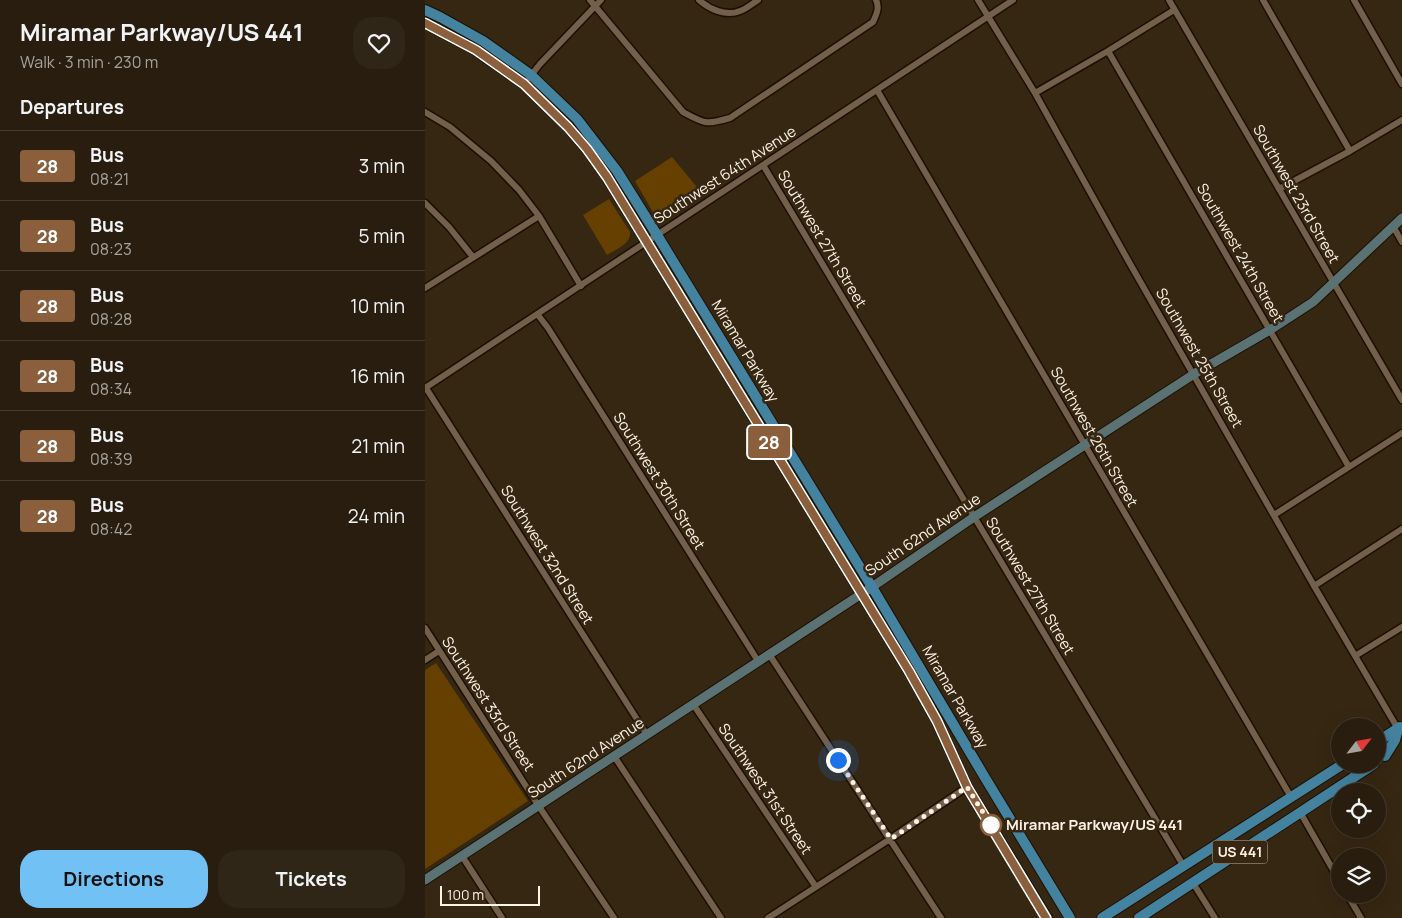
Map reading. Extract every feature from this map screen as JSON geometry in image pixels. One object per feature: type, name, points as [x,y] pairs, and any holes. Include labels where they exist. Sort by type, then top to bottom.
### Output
[{"type":"main road","name":"Miramar Parkway","points":[[425,10],[483,41],[531,76],[577,119],[617,171],[872,587],[1070,918]]},
{"type":"main road","name":"Miramar Parkway","points":[[425,23],[476,50],[524,84],[568,127],[607,177],[909,671],[937,721],[967,787],[1047,918]]},
{"type":"main road","points":[[722,365],[733,374],[745,393],[757,398]]},
{"type":"main road","points":[[1386,736],[1400,727]]},
{"type":"main road","points":[[1386,752],[1395,740],[1400,727]]},
{"type":"main road","points":[[1386,756],[1402,745]]},
{"type":"main road","name":"US 441","points":[[1102,918],[1331,772]]},
{"type":"main road","name":"US 441","points":[[1139,918],[1360,773]]},
{"type":"street","points":[[590,0],[683,112],[701,122],[713,122],[730,118],[873,22],[877,11],[876,0]]},
{"type":"street","points":[[524,84],[540,64],[601,0]]},
{"type":"street","points":[[699,0],[712,10],[725,12],[739,12],[757,0]]},
{"type":"street","name":"Southwest 25th Street","points":[[978,0],[1035,93],[1314,586],[1400,727]]},
{"type":"street","name":"Southwest 64th Avenue","points":[[425,388],[1013,0]]},
{"type":"street","name":"Southwest 23rd Street","points":[[1169,0],[1402,400]]},
{"type":"street","points":[[1263,0],[1350,150]]},
{"type":"street","points":[[1354,0],[1402,84]]},
{"type":"street","points":[[1035,93],[1174,10]]},
{"type":"street","name":"Southwest 24th Street","points":[[1108,50],[1349,468]]},
{"type":"street","name":"Southwest 26th Street","points":[[877,90],[1291,797]]},
{"type":"street","points":[[425,112],[450,127],[491,161],[519,190],[539,216],[581,286]]},
{"type":"street","points":[[1279,189],[1402,120]]},
{"type":"street","name":"Southwest 27th Street","points":[[763,165],[1183,865]]},
{"type":"street","points":[[425,203],[449,227],[473,257]]},
{"type":"street","points":[[425,288],[539,216]]},
{"type":"street","name":"South 62nd Avenue","points":[[425,880],[1194,374],[1270,330],[1313,302],[1402,218]]},
{"type":"street","points":[[1393,226],[1402,242]]},
{"type":"street","name":"Southwest 30th Street","points":[[538,314],[758,662]]},
{"type":"street","name":"Southwest 32nd Street","points":[[425,388],[647,735]]},
{"type":"street","points":[[1274,515],[1402,433]]},
{"type":"street","points":[[1314,586],[1402,529]]},
{"type":"street","points":[[1355,656],[1402,627]]},
{"type":"street","name":"Southwest 33rd Street","points":[[425,628],[538,805],[614,918]]},
{"type":"street","points":[[425,660],[439,651]]},
{"type":"street","points":[[769,654],[941,918]]},
{"type":"street","name":"Southwest 31st Street","points":[[693,704],[816,887]]},
{"type":"street","points":[[614,756],[721,918]]},
{"type":"street","points":[[769,918],[967,787]]},
{"type":"street","points":[[1300,812],[1331,866]]},
{"type":"street","points":[[462,856],[502,918]]},
{"type":"street","points":[[1193,883],[1215,918]]},
{"type":"street","points":[[1352,903],[1361,918]]},
{"type":"shaded area","points":[[672,157],[701,192],[663,217],[659,217],[654,214],[635,181]]},
{"type":"shaded area","points":[[609,199],[630,232],[630,236],[626,243],[607,255],[583,215]]},
{"type":"shaded area","points":[[436,663],[528,801],[425,869],[425,670]]},
{"type":"bus line","name":"28","points":[[425,23],[434,26],[476,50],[524,84],[568,127],[607,177],[909,671],[937,721],[967,787],[1046,918]]},
{"type":"place","name":"Miramar Parkway/US 441","points":[[991,825]]},
{"type":"route","points":[[838,760],[891,839],[967,787],[991,825]]}]
